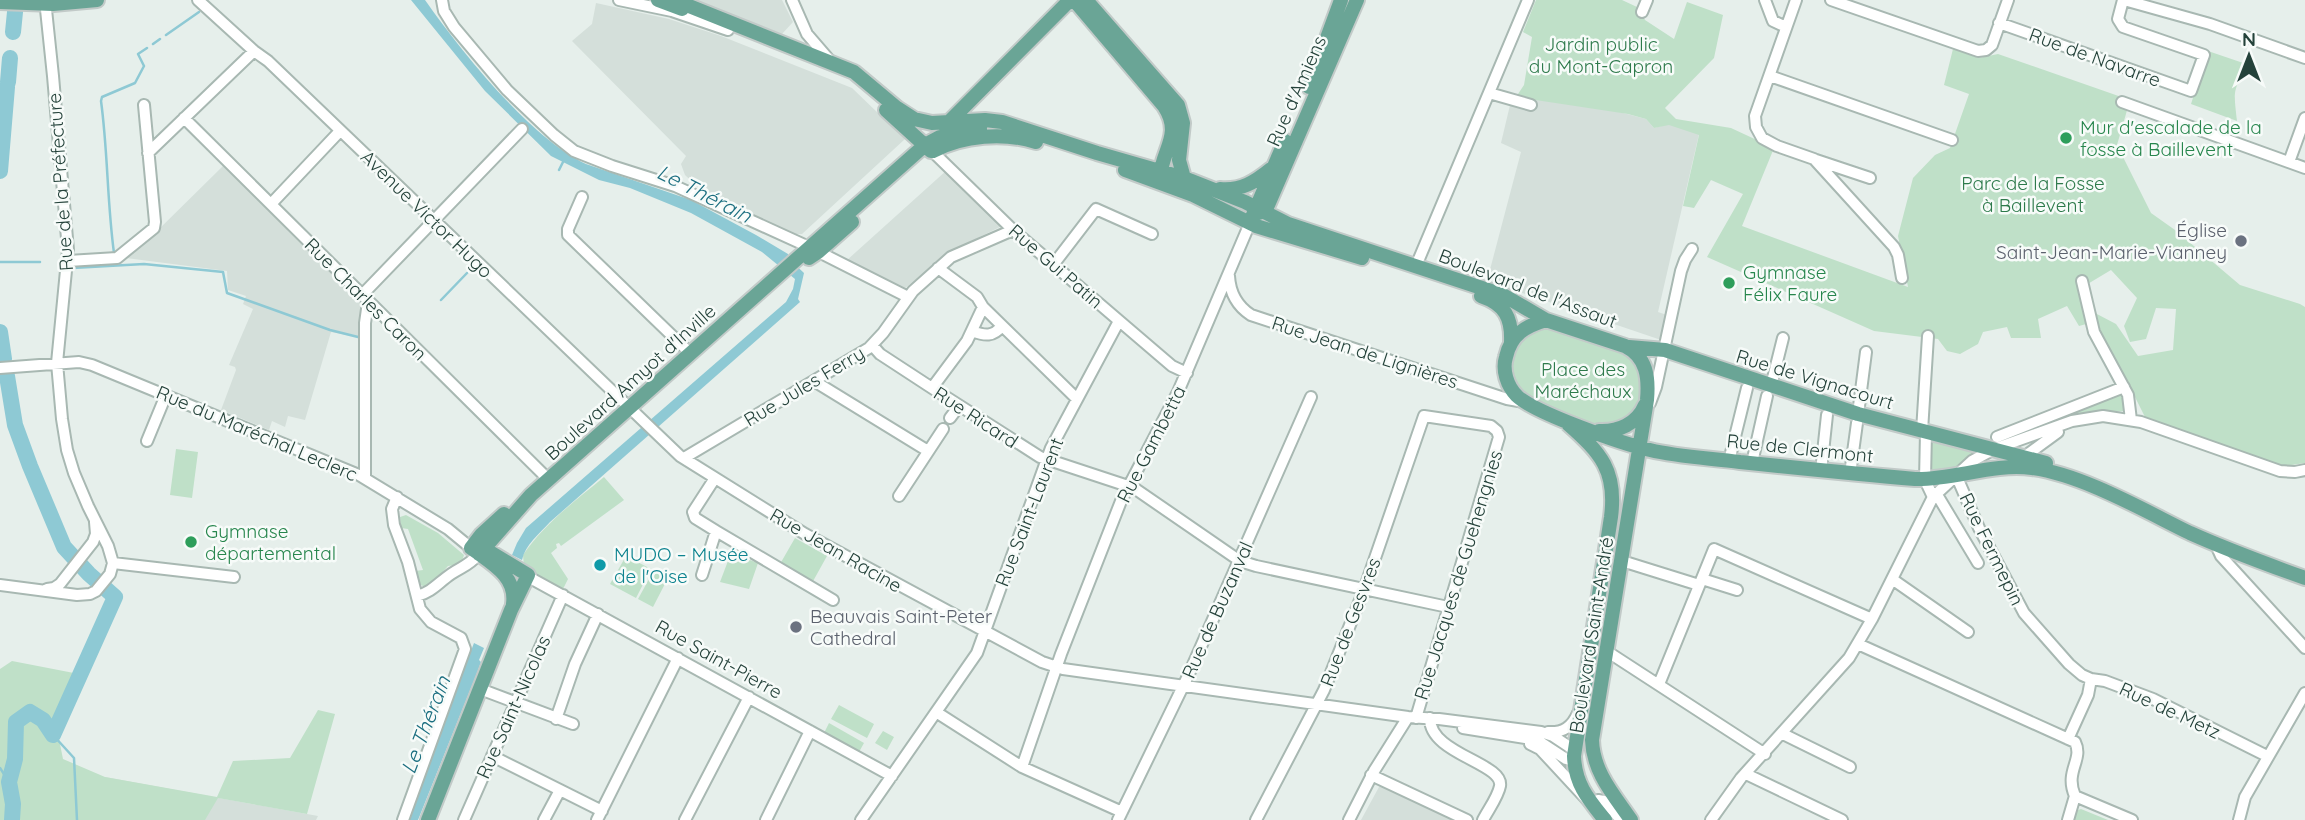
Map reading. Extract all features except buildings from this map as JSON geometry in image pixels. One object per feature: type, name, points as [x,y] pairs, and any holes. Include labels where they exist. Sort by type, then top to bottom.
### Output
[{"type":"main road","points":[[0,2],[69,3],[97,0]]},
{"type":"main road","points":[[657,0],[854,81],[928,148]]},
{"type":"main road","points":[[674,0],[862,77],[909,116],[925,122],[997,121],[1161,176],[1255,214],[1312,231]]},
{"type":"main road","points":[[928,148],[937,146],[948,122],[1072,0],[1167,110],[1172,134],[1161,176]]},
{"type":"main road","points":[[1086,0],[1178,105],[1183,122],[1179,160],[1184,185]]},
{"type":"main road","name":"Rue d'Amiens","points":[[1255,214],[1272,168],[1314,75],[1341,0]]},
{"type":"main road","name":"Rue d'Amiens","points":[[1255,214],[1271,197],[1357,0]]},
{"type":"main road","points":[[940,137],[965,130],[993,128],[1047,137]]},
{"type":"main road","points":[[928,148],[966,140],[1012,136],[1161,176]]},
{"type":"main road","name":"Boulevard Amyot d'Inville","points":[[477,548],[497,519],[549,480],[928,148]]},
{"type":"main road","points":[[1184,185],[1240,188],[1259,180],[1272,168]]},
{"type":"main road","points":[[1210,187],[1255,214]]},
{"type":"main road","points":[[1271,197],[1278,212],[1312,231]]},
{"type":"main road","name":"Boulevard de l'Assaut","points":[[1255,214],[1493,300],[1507,313],[1511,342]]},
{"type":"main road","name":"Boulevard de l'Assaut","points":[[1312,231],[1503,295],[1546,320],[1625,346],[1637,354],[1645,365],[1648,381],[1640,447]]},
{"type":"main road","points":[[1546,320],[1526,327],[1511,342],[1505,360],[1505,374],[1513,391],[1527,403],[1594,430],[1612,431],[1639,416],[1647,400]]},
{"type":"main road","name":"Rue de Vignacourt","points":[[1625,346],[1665,350],[1769,391],[1857,418],[1996,443]]},
{"type":"main road","name":"Boulevard Saint-André","points":[[1562,419],[1593,447],[1606,467],[1612,484],[1612,508],[1582,700],[1576,757],[1578,783],[1605,820]]},
{"type":"main road","name":"Rue de Clermont","points":[[1594,430],[1640,447],[1729,461],[1850,474],[1925,480],[1956,475],[1980,464],[1996,468],[2044,470],[2076,480],[2216,545],[2305,578]]},
{"type":"main road","name":"Rue de Clermont","points":[[1996,443],[2024,457],[2090,479],[2126,502]]},
{"type":"main road","name":"Boulevard Saint-André","points":[[1631,820],[1602,777],[1593,747],[1594,727],[1640,447]]},
{"type":"main road","points":[[1996,468],[2024,457]]},
{"type":"main road","name":"Boulevard Amyot d'Inville","points":[[477,548],[501,528],[531,495]]},
{"type":"main road","points":[[501,528],[498,547],[500,564],[514,593],[511,610]]},
{"type":"main road","name":"Rue Saint-Pierre","points":[[477,548],[500,564],[528,575]]},
{"type":"main road","points":[[428,820],[511,610],[528,575]]},
{"type":"main road","points":[[1576,757],[1589,755],[1593,747]]},
{"type":"main road","points":[[1576,757],[1631,820]]},
{"type":"street","points":[[69,3],[84,0]]},
{"type":"street","name":"Avenue Victor Hugo","points":[[198,0],[268,61],[630,408]]},
{"type":"street","name":"Avenue Victor Hugo","points":[[210,0],[223,23]]},
{"type":"street","points":[[442,0],[444,11],[454,27],[507,90],[570,148],[590,158],[675,186],[814,249],[908,297]]},
{"type":"street","points":[[619,0],[672,11],[729,30]]},
{"type":"street","points":[[792,0],[807,34],[832,63]]},
{"type":"street","name":"Rue d'Amiens","points":[[1314,75],[1349,0]]},
{"type":"street","points":[[1416,266],[1528,0]]},
{"type":"street","points":[[1642,12],[1647,0]]},
{"type":"street","points":[[1765,0],[1773,21],[1786,27]]},
{"type":"street","points":[[1796,0],[1755,116],[1759,135],[1772,144],[1870,178]]},
{"type":"street","points":[[1831,0],[1975,51],[1986,50],[1992,45],[2008,0]]},
{"type":"street","points":[[2123,0],[2210,24],[2305,58]]},
{"type":"street","name":"Rue de Navarre","points":[[1999,23],[2191,91],[2204,55],[2123,27],[2118,19],[2123,0]]},
{"type":"street","name":"Rue de la Préfecture","points":[[45,2],[54,76],[68,261],[57,363],[65,442],[78,483],[110,550]]},
{"type":"street","points":[[148,153],[254,51]]},
{"type":"street","points":[[1770,76],[1952,140]]},
{"type":"street","points":[[1489,93],[1531,105]]},
{"type":"street","points":[[2122,102],[2305,167]]},
{"type":"street","points":[[68,261],[117,258],[152,230],[155,222],[144,105]]},
{"type":"street","name":"Rue Charles Caron","points":[[184,118],[549,480]]},
{"type":"street","points":[[2290,162],[2304,124]]},
{"type":"street","points":[[362,295],[522,129]]},
{"type":"street","points":[[271,204],[340,131]]},
{"type":"street","name":"Rue Gui Patin","points":[[928,148],[1053,265],[1172,366],[1186,373]]},
{"type":"street","points":[[1814,159],[1896,250],[1902,278]]},
{"type":"street","points":[[582,197],[568,235],[691,354]]},
{"type":"street","points":[[1053,265],[1096,209],[1152,234]]},
{"type":"street","name":"Rue Gambetta","points":[[1022,767],[1121,501],[1186,373],[1255,214]]},
{"type":"street","name":"Rue Jules Ferry","points":[[684,458],[872,345],[908,297],[938,268],[957,253],[1013,230]]},
{"type":"street","points":[[1645,415],[1656,387],[1681,271],[1692,248]]},
{"type":"street","points":[[938,268],[977,297],[983,307],[1077,399]]},
{"type":"street","name":"Rue Jean de Lignières","points":[[1229,274],[1229,284],[1235,299],[1251,315],[1507,399],[1527,403]]},
{"type":"street","points":[[2082,281],[2094,332],[2128,396],[2131,420]]},
{"type":"street","points":[[365,478],[365,323],[371,304]]},
{"type":"street","points":[[932,388],[972,331],[983,307]]},
{"type":"street","name":"Rue Saint-Laurent","points":[[861,820],[975,656],[1046,460],[1119,321]]},
{"type":"street","points":[[972,331],[988,335],[995,333],[1002,326]]},
{"type":"street","points":[[1928,336],[1925,480],[1978,562]]},
{"type":"street","points":[[1752,463],[1783,338]]},
{"type":"street","name":"Rue Ricard","points":[[872,345],[880,354],[1046,460],[1129,486],[1240,561]]},
{"type":"street","points":[[1850,474],[1866,352]]},
{"type":"street","name":"Rue du Maréchal Leclerc","points":[[0,368],[88,363],[365,478],[448,529],[462,534],[477,548]]},
{"type":"street","points":[[814,381],[928,452]]},
{"type":"street","points":[[1996,443],[2124,387]]},
{"type":"street","points":[[1729,461],[1747,388]]},
{"type":"street","points":[[147,441],[166,395]]},
{"type":"street","name":"Rue de Buzanval","points":[[1120,816],[1183,687],[1311,397]]},
{"type":"street","points":[[950,418],[959,405]]},
{"type":"street","name":"Rue Jean Racine","points":[[630,408],[684,458],[805,534],[1042,663],[1057,668],[1183,687],[1430,720]]},
{"type":"street","points":[[1821,471],[1828,415]]},
{"type":"street","name":"Rue Jacques de Guehengnies","points":[[1349,820],[1371,775],[1412,718],[1498,444],[1498,432],[1491,426],[1424,416]]},
{"type":"street","name":"Rue de Gesvres","points":[[1256,820],[1317,705],[1364,590],[1424,416]]},
{"type":"street","points":[[1996,443],[2079,419],[2096,416],[2118,417],[2274,470],[2305,470]]},
{"type":"street","points":[[2024,457],[2051,436],[2071,426],[2118,417]]},
{"type":"street","points":[[899,496],[943,429]]},
{"type":"street","name":"Rue de Clermont","points":[[1980,464],[1996,443]]},
{"type":"street","points":[[1711,820],[1745,774],[1835,676],[1858,644],[1935,495],[1956,475]]},
{"type":"street","name":"Rue Fermepin","points":[[1956,475],[1979,528],[2024,613],[2069,664],[2091,679]]},
{"type":"street","points":[[715,478],[693,514],[695,518],[833,600]]},
{"type":"street","points":[[397,497],[392,509],[394,526],[408,562],[420,609],[428,620],[463,641],[465,653],[403,820]]},
{"type":"street","points":[[41,590],[56,587],[86,552],[96,534],[94,518]]},
{"type":"street","points":[[702,575],[716,531]]},
{"type":"street","points":[[0,585],[77,595],[90,594],[101,585],[113,563],[110,550],[100,544],[86,552]]},
{"type":"street","points":[[2216,545],[2221,556],[2305,648]]},
{"type":"street","points":[[417,596],[430,592],[452,573],[466,567],[477,548]]},
{"type":"street","points":[[1659,684],[1714,549],[1872,619]]},
{"type":"street","points":[[855,563],[862,551]]},
{"type":"street","points":[[1240,561],[1448,607]]},
{"type":"street","points":[[1622,561],[1737,590]]},
{"type":"street","points":[[113,563],[234,577]]},
{"type":"street","points":[[72,569],[69,580],[77,595]]},
{"type":"street","name":"Rue Saint-Pierre","points":[[528,575],[892,776]]},
{"type":"street","points":[[1892,579],[1968,632]]},
{"type":"street","name":"Rue Saint-Nicolas","points":[[464,820],[563,595]]},
{"type":"street","points":[[556,719],[575,664],[598,614]]},
{"type":"street","points":[[1858,644],[2075,743],[2078,747],[2070,780],[2075,796],[2068,820]]},
{"type":"street","points":[[1608,652],[1765,754]]},
{"type":"street","points":[[492,756],[560,790],[599,816],[678,658]]},
{"type":"street","name":"Rue de Metz","points":[[2068,739],[2088,695],[2091,679],[2105,681],[2153,699],[2267,756]]},
{"type":"street","points":[[480,689],[573,724]]},
{"type":"street","points":[[2239,820],[2245,797],[2305,692]]},
{"type":"street","points":[[685,820],[749,697]]},
{"type":"street","points":[[1430,720],[1558,732],[1569,727],[1576,718],[1582,700]]},
{"type":"street","points":[[936,712],[1022,767],[1120,816]]},
{"type":"street","points":[[1430,720],[1540,741],[1566,759],[1576,757]]},
{"type":"street","points":[[1430,720],[1431,729],[1438,739],[1473,762],[1496,773],[1500,787],[1483,820]]},
{"type":"street","points":[[766,820],[810,731]]},
{"type":"street","points":[[1541,732],[1553,736],[1576,757]]},
{"type":"street","points":[[1493,734],[1536,747],[1591,804],[1598,800],[1604,801],[1621,820]]},
{"type":"street","points":[[1783,734],[1850,767]]},
{"type":"street","points":[[1745,774],[1842,820]]},
{"type":"street","points":[[1371,775],[1467,820]]},
{"type":"street","points":[[559,820],[546,817],[560,790]]},
{"type":"street","points":[[2075,796],[2132,820]]},
{"type":"shaded area","points":[[694,0],[782,0],[793,22],[782,34]]},
{"type":"shaded area","points":[[596,3],[669,19],[721,36],[852,88],[905,139],[802,234],[794,234],[728,205],[702,191],[685,175],[681,164],[686,156],[572,41],[592,24]]},
{"type":"shaded area","points":[[1555,95],[1646,119],[1654,128],[1669,124],[1699,134],[1658,312],[1667,315],[1664,341],[1487,281],[1521,152],[1501,143],[1510,105],[1532,110],[1534,100]]},
{"type":"shaded area","points":[[223,166],[363,303],[362,338],[331,332],[305,420],[288,416],[285,427],[272,421],[269,430],[221,410],[236,370],[229,365],[253,309],[243,304],[246,296],[228,290],[227,271],[126,258]]},
{"type":"shaded area","points":[[947,170],[1002,226],[949,252],[904,289],[846,261]]},
{"type":"shaded area","points":[[105,777],[318,816],[316,820],[91,820]]},
{"type":"shaded area","points":[[1381,786],[1458,820],[1361,820]]},
{"type":"green space","points":[[1536,0],[1622,0],[1637,7],[1645,20],[1674,39],[1687,2],[1723,15],[1714,58],[1665,108],[1676,119],[1731,128],[1774,148],[1742,226],[1908,287],[1898,236],[1913,178],[1935,155],[1950,148],[1969,94],[1944,85],[1953,49],[1979,58],[1998,54],[2130,100],[2117,145],[2151,213],[2240,285],[2305,307],[2305,463],[2284,466],[2146,419],[2123,373],[2106,348],[2095,313],[2116,324],[2138,356],[2173,350],[2176,309],[2156,308],[2146,339],[2130,342],[2124,326],[2137,298],[2111,270],[2081,288],[2090,323],[2079,326],[2067,306],[2038,319],[2041,338],[2011,338],[2007,327],[1983,332],[1978,344],[1960,354],[1947,351],[1938,339],[1874,331],[1707,257],[1743,194],[1711,180],[1694,208],[1683,206],[1699,135],[1669,125],[1654,128],[1646,119],[1628,114],[1516,97],[1524,85],[1532,37],[1523,32]]},
{"type":"green space","points":[[2208,51],[2252,66],[2237,85],[2237,121],[2191,104]]},
{"type":"green space","name":"Place des Maréchaux","points":[[1547,327],[1627,353],[1641,371],[1640,403],[1629,421],[1596,425],[1568,417],[1521,392],[1511,370],[1512,353],[1520,339],[1528,333]]},
{"type":"green space","points":[[2118,394],[2125,398],[2125,411],[2011,438],[2007,435]]},
{"type":"green space","points":[[1929,438],[1978,452],[1957,470],[1932,473],[1929,470]]},
{"type":"green space","points":[[176,449],[198,452],[192,498],[170,495]]},
{"type":"green space","points":[[604,477],[624,500],[561,546],[556,544],[557,548],[551,553],[568,579],[563,589],[524,567],[523,555],[540,533]]},
{"type":"green space","points":[[406,515],[438,533],[464,555],[461,564],[448,566],[429,587],[420,584],[416,577],[415,571],[423,570],[408,529],[401,528],[400,517]]},
{"type":"green space","points":[[795,538],[827,556],[812,583],[780,564]]},
{"type":"green space","points":[[731,553],[758,563],[749,589],[720,582]]},
{"type":"green space","points":[[626,556],[651,569],[636,598],[610,584]]},
{"type":"green space","points":[[654,570],[668,578],[653,607],[638,599]]},
{"type":"green space","points":[[12,661],[79,674],[57,729],[63,759],[105,777],[217,797],[233,761],[290,758],[318,710],[335,714],[307,814],[218,798],[205,820],[0,820],[0,669]]},
{"type":"green space","points":[[839,705],[874,724],[867,738],[831,719]]},
{"type":"green space","points":[[829,723],[864,743],[859,752],[824,733]]},
{"type":"green space","points":[[883,731],[894,737],[887,750],[875,743]]},
{"type":"green space","points":[[2081,809],[2108,820],[2073,820],[2075,811]]},
{"type":"water","points":[[411,0],[425,0],[498,91],[542,135],[564,152],[586,164],[691,200],[788,254],[788,258],[804,273],[798,299],[800,302],[550,522],[530,544],[522,560],[512,555],[526,528],[786,302],[795,279],[762,252],[691,213],[630,188],[599,180],[551,156],[485,91]]},
{"type":"water","points":[[474,643],[484,648],[477,673],[418,820],[406,820]]},
{"type":"waterway","points":[[13,32],[15,12]]},
{"type":"waterway","points":[[166,35],[199,12]]},
{"type":"waterway","points":[[153,44],[160,39]]},
{"type":"waterway","points":[[114,253],[101,101],[102,97],[135,83],[144,66],[138,54],[147,48]]},
{"type":"waterway","points":[[8,82],[10,58]]},
{"type":"waterway","points":[[0,171],[7,87]]},
{"type":"waterway","points":[[559,170],[563,162]]},
{"type":"waterway","points":[[0,262],[40,262]]},
{"type":"waterway","points":[[73,268],[144,264],[223,272],[227,293],[330,330],[358,337]]},
{"type":"waterway","points":[[441,300],[467,273]]},
{"type":"waterway","points":[[0,332],[4,359]]},
{"type":"waterway","points":[[7,376],[15,425],[64,547],[115,597],[53,735],[43,720],[30,712],[16,722],[15,759],[9,782],[13,804],[12,820]]},
{"type":"waterway","points":[[53,735],[74,758],[77,820]]},
{"type":"waterway","points":[[0,768],[9,782]]},
{"type":"place","name":"Mur d'escalade de la fosse à Baillevent","points":[[2066,138]]},
{"type":"place","name":"Église Saint-Jean-Marie-Vianney","points":[[2241,241]]},
{"type":"place","name":"Gymnase Félix Faure","points":[[1729,283]]},
{"type":"place","name":"Gymnase départemental","points":[[191,542]]},
{"type":"place","name":"MUDO – Musée de l'Oise","points":[[600,565]]},
{"type":"place","name":"Beauvais Saint-Peter Cathedral","points":[[796,627]]},
{"type":"park label","name":"Jardin public du Mont-Capron","points":[[1601,55]]},
{"type":"park label","name":"Parc de la Fosse à Baillevent","points":[[2033,194]]},
{"type":"water label","name":"Le Thérain","points":[[704,194]]},
{"type":"water label","name":"Le Thérain","points":[[426,725]]}]
